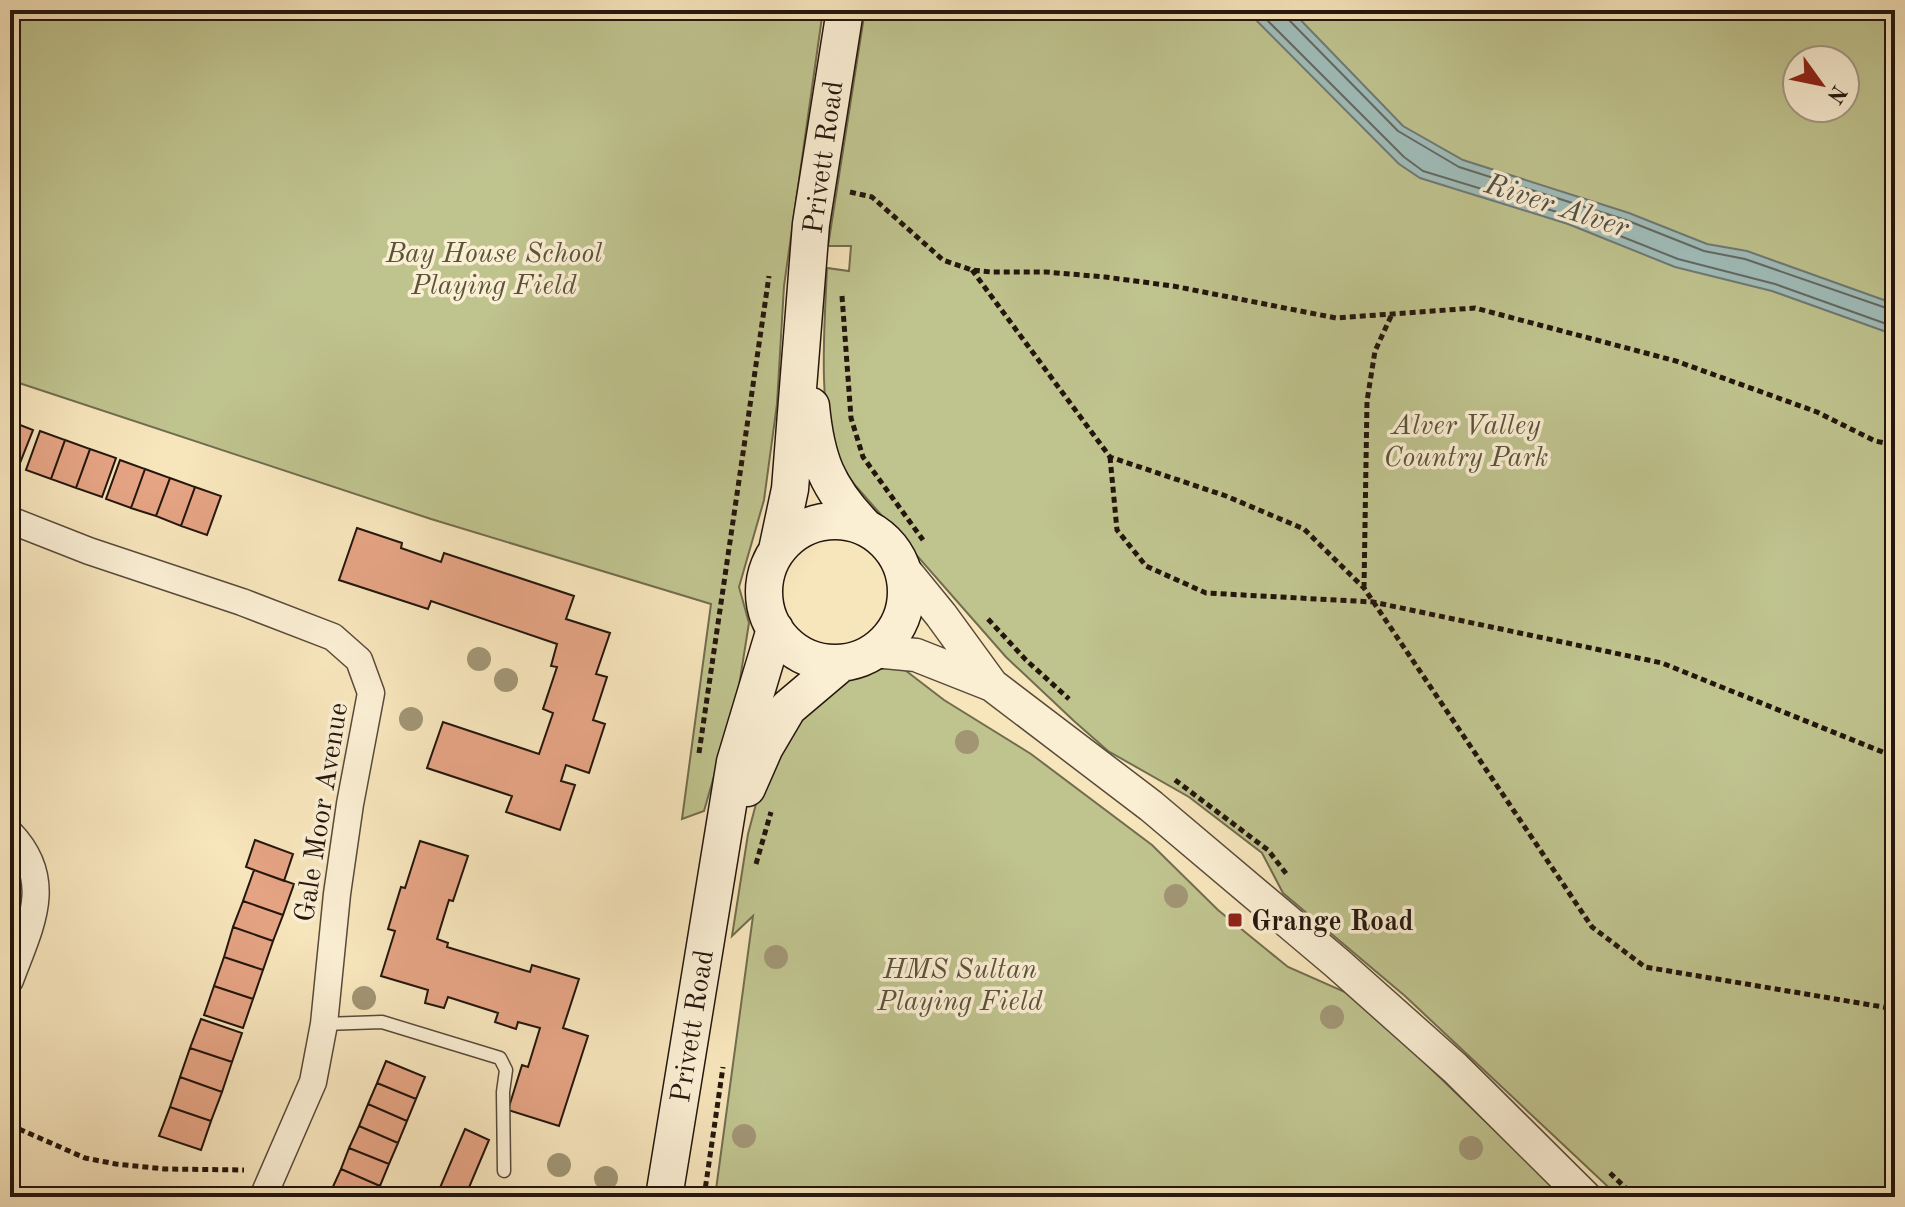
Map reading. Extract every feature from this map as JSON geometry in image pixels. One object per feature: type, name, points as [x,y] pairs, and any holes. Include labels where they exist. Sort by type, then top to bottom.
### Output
[{"type":"main road","name":"Privett Road","points":[[777,550],[790,489],[811,224],[845,10]]},
{"type":"main road","name":"Privett Road","points":[[804,304],[804,339],[814,443],[843,505],[865,527]]},
{"type":"main road","points":[[847,521],[865,527],[916,559],[905,575],[906,600],[899,624],[885,643],[865,658],[840,664],[810,659],[788,646],[770,621],[764,597],[767,572],[777,550],[792,534],[815,523],[847,521]]},
{"type":"main road","name":"Privett Road","points":[[664,1197],[735,762],[775,629]]},
{"type":"main road","name":"Privett Road","points":[[718,856],[765,747],[788,708],[840,664]]},
{"type":"street","name":"Gale Moor Avenue","points":[[10,520],[333,637],[359,660],[371,693],[337,894],[324,1024],[313,1082],[263,1197]]},
{"type":"street","points":[[916,559],[941,615],[992,685]]},
{"type":"street","points":[[874,651],[916,655],[992,685],[1151,806],[1337,963],[1455,1068],[1585,1197]]},
{"type":"street","points":[[10,833],[26,850],[37,885],[32,920],[10,980]]},
{"type":"lane","points":[[324,1024],[382,1022],[500,1058],[506,1070],[503,1092],[504,1171]]},
{"type":"path","points":[[850,192],[872,197],[943,260],[972,270],[1105,277],[1187,289],[1336,318],[1475,308],[1676,361],[1817,412],[1875,441],[1895,445]]},
{"type":"path","points":[[699,753],[770,269]]},
{"type":"path","points":[[972,270],[1110,457],[1117,530],[1146,566],[1206,593],[1373,602],[1662,663],[1895,757]]},
{"type":"path","points":[[843,289],[851,418],[863,457],[916,559]]},
{"type":"path","points":[[1364,588],[1367,401],[1375,351],[1392,314]]},
{"type":"path","points":[[1110,457],[1226,496],[1304,529],[1364,588],[1592,927],[1645,967],[1895,1009]]},
{"type":"path","points":[[978,608],[1026,660],[1070,700]]},
{"type":"path","points":[[1164,773],[1268,850],[1290,879]]},
{"type":"path","points":[[754,873],[773,805]]},
{"type":"path","points":[[704,1197],[725,1057]]},
{"type":"path","points":[[10,1125],[85,1158],[116,1164],[165,1169],[273,1172]]},
{"type":"path","points":[[1602,1165],[1635,1197]]},
{"type":"green space","name":"Bay House School Playing Field","points":[[10,10],[823,10],[784,286],[777,404],[764,500],[739,587],[749,623],[738,692],[704,811],[682,819],[711,604],[431,519],[10,380]]},
{"type":"green space","name":"Alver Valley Country Park","points":[[865,10],[1895,10],[1895,1197],[1619,1197],[1405,996],[1283,893],[1262,853],[1189,797],[1108,751],[1074,721],[1006,657],[854,484],[837,457],[827,416],[825,391],[827,268],[849,271],[851,246],[828,246]]},
{"type":"green space","name":"HMS Sultan Playing Field","points":[[901,667],[944,700],[1031,754],[1152,845],[1218,910],[1288,967],[1345,992],[1400,1039],[1564,1197],[715,1197],[753,916],[732,936],[748,834],[761,785],[792,726],[853,671]]},
{"type":"water","name":"River Alver","points":[[1246,10],[1291,10],[1403,126],[1463,160],[1629,213],[1707,244],[1747,251],[1895,304],[1895,335],[1772,291],[1675,267],[1568,224],[1420,178],[1399,164]]},
{"type":"building","points":[[10,421],[33,430],[18,468],[10,465]]},
{"type":"building","points":[[40,431],[65,440],[51,479],[26,470]]},
{"type":"building","points":[[65,440],[90,449],[76,488],[51,479]]},
{"type":"building","points":[[90,449],[116,458],[102,497],[76,488]]},
{"type":"building","points":[[120,460],[145,469],[131,508],[106,499]]},
{"type":"building","points":[[145,469],[170,478],[156,516],[131,508]]},
{"type":"building","points":[[170,478],[195,487],[181,526],[156,516]]},
{"type":"building","points":[[195,487],[221,496],[207,535],[181,526]]},
{"type":"building","points":[[357,528],[402,543],[401,548],[441,562],[444,553],[574,596],[566,619],[610,633],[596,674],[607,677],[593,720],[605,724],[589,773],[566,765],[561,781],[575,785],[560,830],[506,812],[512,796],[427,768],[443,722],[539,754],[553,713],[543,709],[557,667],[551,666],[557,644],[431,601],[428,609],[339,580]]},
{"type":"building","points":[[255,840],[293,854],[284,881],[246,867]]},
{"type":"building","points":[[420,841],[468,856],[453,901],[449,900],[437,939],[448,943],[447,947],[530,972],[532,965],[579,979],[563,1028],[588,1036],[559,1126],[508,1110],[522,1065],[528,1067],[540,1028],[518,1022],[516,1029],[495,1022],[498,1013],[448,997],[444,1008],[425,1003],[428,990],[381,976],[395,931],[388,929]]},
{"type":"building","points":[[254,870],[294,884],[283,915],[243,901]]},
{"type":"building","points":[[243,901],[283,915],[273,941],[233,927]]},
{"type":"building","points":[[233,927],[273,941],[263,970],[224,957]]},
{"type":"building","points":[[224,957],[263,970],[253,999],[214,986]]},
{"type":"building","points":[[214,986],[253,999],[243,1028],[204,1015]]},
{"type":"building","points":[[201,1019],[242,1033],[232,1062],[190,1048]]},
{"type":"building","points":[[190,1048],[232,1062],[222,1092],[180,1077]]},
{"type":"building","points":[[386,1061],[425,1077],[416,1099],[377,1083]]},
{"type":"building","points":[[180,1077],[222,1092],[211,1121],[170,1107]]},
{"type":"building","points":[[377,1083],[416,1099],[407,1121],[368,1104]]},
{"type":"building","points":[[368,1104],[407,1121],[398,1143],[359,1126]]},
{"type":"building","points":[[170,1107],[211,1121],[201,1150],[159,1136]]},
{"type":"building","points":[[359,1126],[398,1143],[389,1164],[349,1148]]},
{"type":"building","points":[[465,1129],[489,1140],[465,1197],[436,1197]]},
{"type":"building","points":[[349,1148],[389,1164],[380,1186],[341,1169]]},
{"type":"building","points":[[341,1169],[380,1186],[375,1197],[346,1197],[331,1191]]},
{"type":"place","name":"Grange Road","points":[[1235,920]]}]
